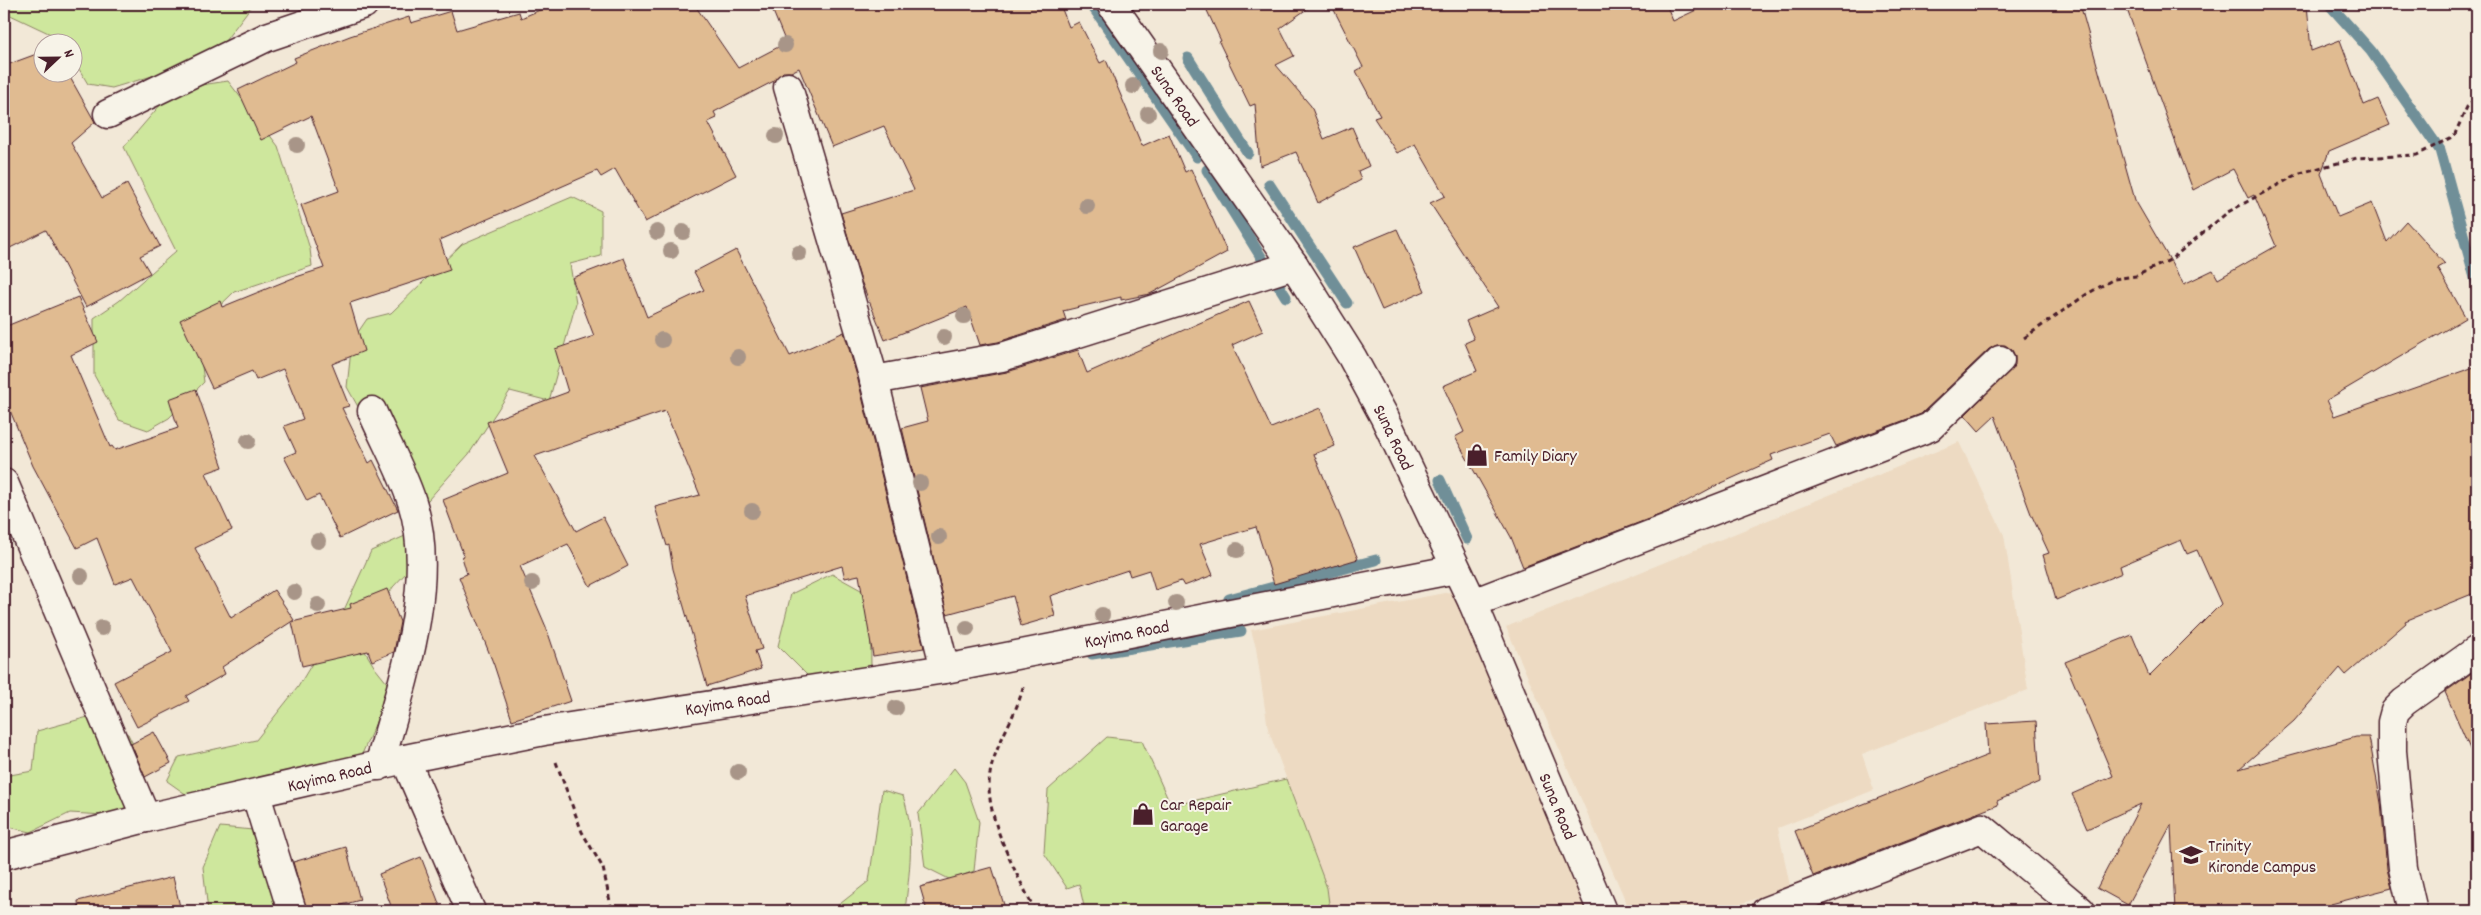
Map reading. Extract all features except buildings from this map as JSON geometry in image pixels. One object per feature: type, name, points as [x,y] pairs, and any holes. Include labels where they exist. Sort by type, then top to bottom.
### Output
[{"type":"street","points":[[108,114],[266,37],[364,4]]},
{"type":"street","name":"Suna Road","points":[[1111,4],[1294,265],[1352,357],[1384,416],[1473,602],[1602,911]]},
{"type":"street","points":[[788,87],[874,380],[945,669]]},
{"type":"street","points":[[874,380],[1002,358],[1294,265]]},
{"type":"street","points":[[1473,602],[1930,427],[2000,360]]},
{"type":"street","points":[[372,411],[412,501],[419,553],[419,599],[411,650],[379,766]]},
{"type":"street","points":[[4,482],[146,818]]},
{"type":"street","name":"Kayima Road","points":[[4,854],[146,818],[256,795],[405,759],[544,731],[945,669],[1456,569]]},
{"type":"street","points":[[2413,911],[2403,868],[2392,766],[2392,722],[2395,711],[2404,702],[2477,650]]},
{"type":"street","points":[[405,759],[471,911]]},
{"type":"street","points":[[256,795],[292,911]]},
{"type":"street","points":[[1766,911],[1982,828],[2081,911]]},
{"type":"path","points":[[2000,360],[2038,327],[2087,294],[2114,279],[2136,276],[2170,260],[2228,212],[2300,173],[2357,158],[2417,155],[2454,136],[2468,107],[2477,97]]},
{"type":"path","points":[[1017,655],[1023,688],[990,773],[990,799],[1003,842],[1034,911]]},
{"type":"path","points":[[544,731],[582,832],[603,868],[612,911]]},
{"type":"shaded area","points":[[1959,442],[2004,535],[2028,690],[1862,754],[1874,790],[1778,828],[1790,886],[1721,911],[1630,911],[1506,627]]},
{"type":"shaded area","points":[[1455,591],[1594,911],[1330,911],[1327,888],[1268,729],[1256,648],[1251,630]]},
{"type":"green space","points":[[4,4],[253,4],[225,41],[162,73],[112,88],[88,84],[82,74],[82,32],[46,32],[4,12]]},
{"type":"green space","points":[[228,81],[278,146],[310,249],[312,266],[234,292],[197,328],[204,382],[169,418],[148,430],[119,420],[94,375],[94,318],[119,301],[176,251],[124,147],[174,89]]},
{"type":"green space","points":[[572,197],[601,211],[601,256],[570,264],[576,303],[549,401],[510,391],[469,454],[420,509],[395,473],[347,387],[352,341],[367,319],[391,313],[462,244]]},
{"type":"green space","points":[[405,536],[414,553],[407,572],[393,587],[360,643],[375,668],[391,688],[359,761],[194,800],[167,781],[179,757],[256,740],[298,687],[344,610],[371,551]]},
{"type":"green space","points":[[832,574],[870,595],[871,667],[814,682],[778,646],[791,594]]},
{"type":"green space","points":[[88,717],[128,734],[143,765],[142,805],[104,815],[70,813],[31,832],[4,826],[4,776],[33,771],[37,731]]},
{"type":"green space","points":[[1107,737],[1142,741],[1171,806],[1286,779],[1327,888],[1330,911],[1085,911],[1079,884],[1067,888],[1044,853],[1048,790]]},
{"type":"green space","points":[[954,768],[965,782],[979,822],[974,871],[951,880],[925,867],[918,814]]},
{"type":"green space","points":[[882,790],[903,796],[907,810],[910,853],[905,911],[831,911],[869,881]]},
{"type":"green space","points":[[220,827],[253,830],[282,911],[208,911],[203,867]]},
{"type":"waterway","points":[[1091,4],[1197,157]]},
{"type":"waterway","points":[[2329,4],[2371,51],[2440,150],[2477,285]]},
{"type":"waterway","points":[[1188,58],[1248,153]]},
{"type":"waterway","points":[[1207,170],[1286,297]]},
{"type":"waterway","points":[[1269,184],[1347,303]]},
{"type":"waterway","points":[[1440,480],[1467,539]]},
{"type":"waterway","points":[[1229,599],[1376,560]]},
{"type":"waterway","points":[[1092,654],[1241,631]]},
{"type":"place","name":"Family Diary","points":[[1477,455]]},
{"type":"place","name":"Car Repair Garage","points":[[1143,814]]},
{"type":"place","name":"Trinity Kironde Campus","points":[[2191,855]]}]
